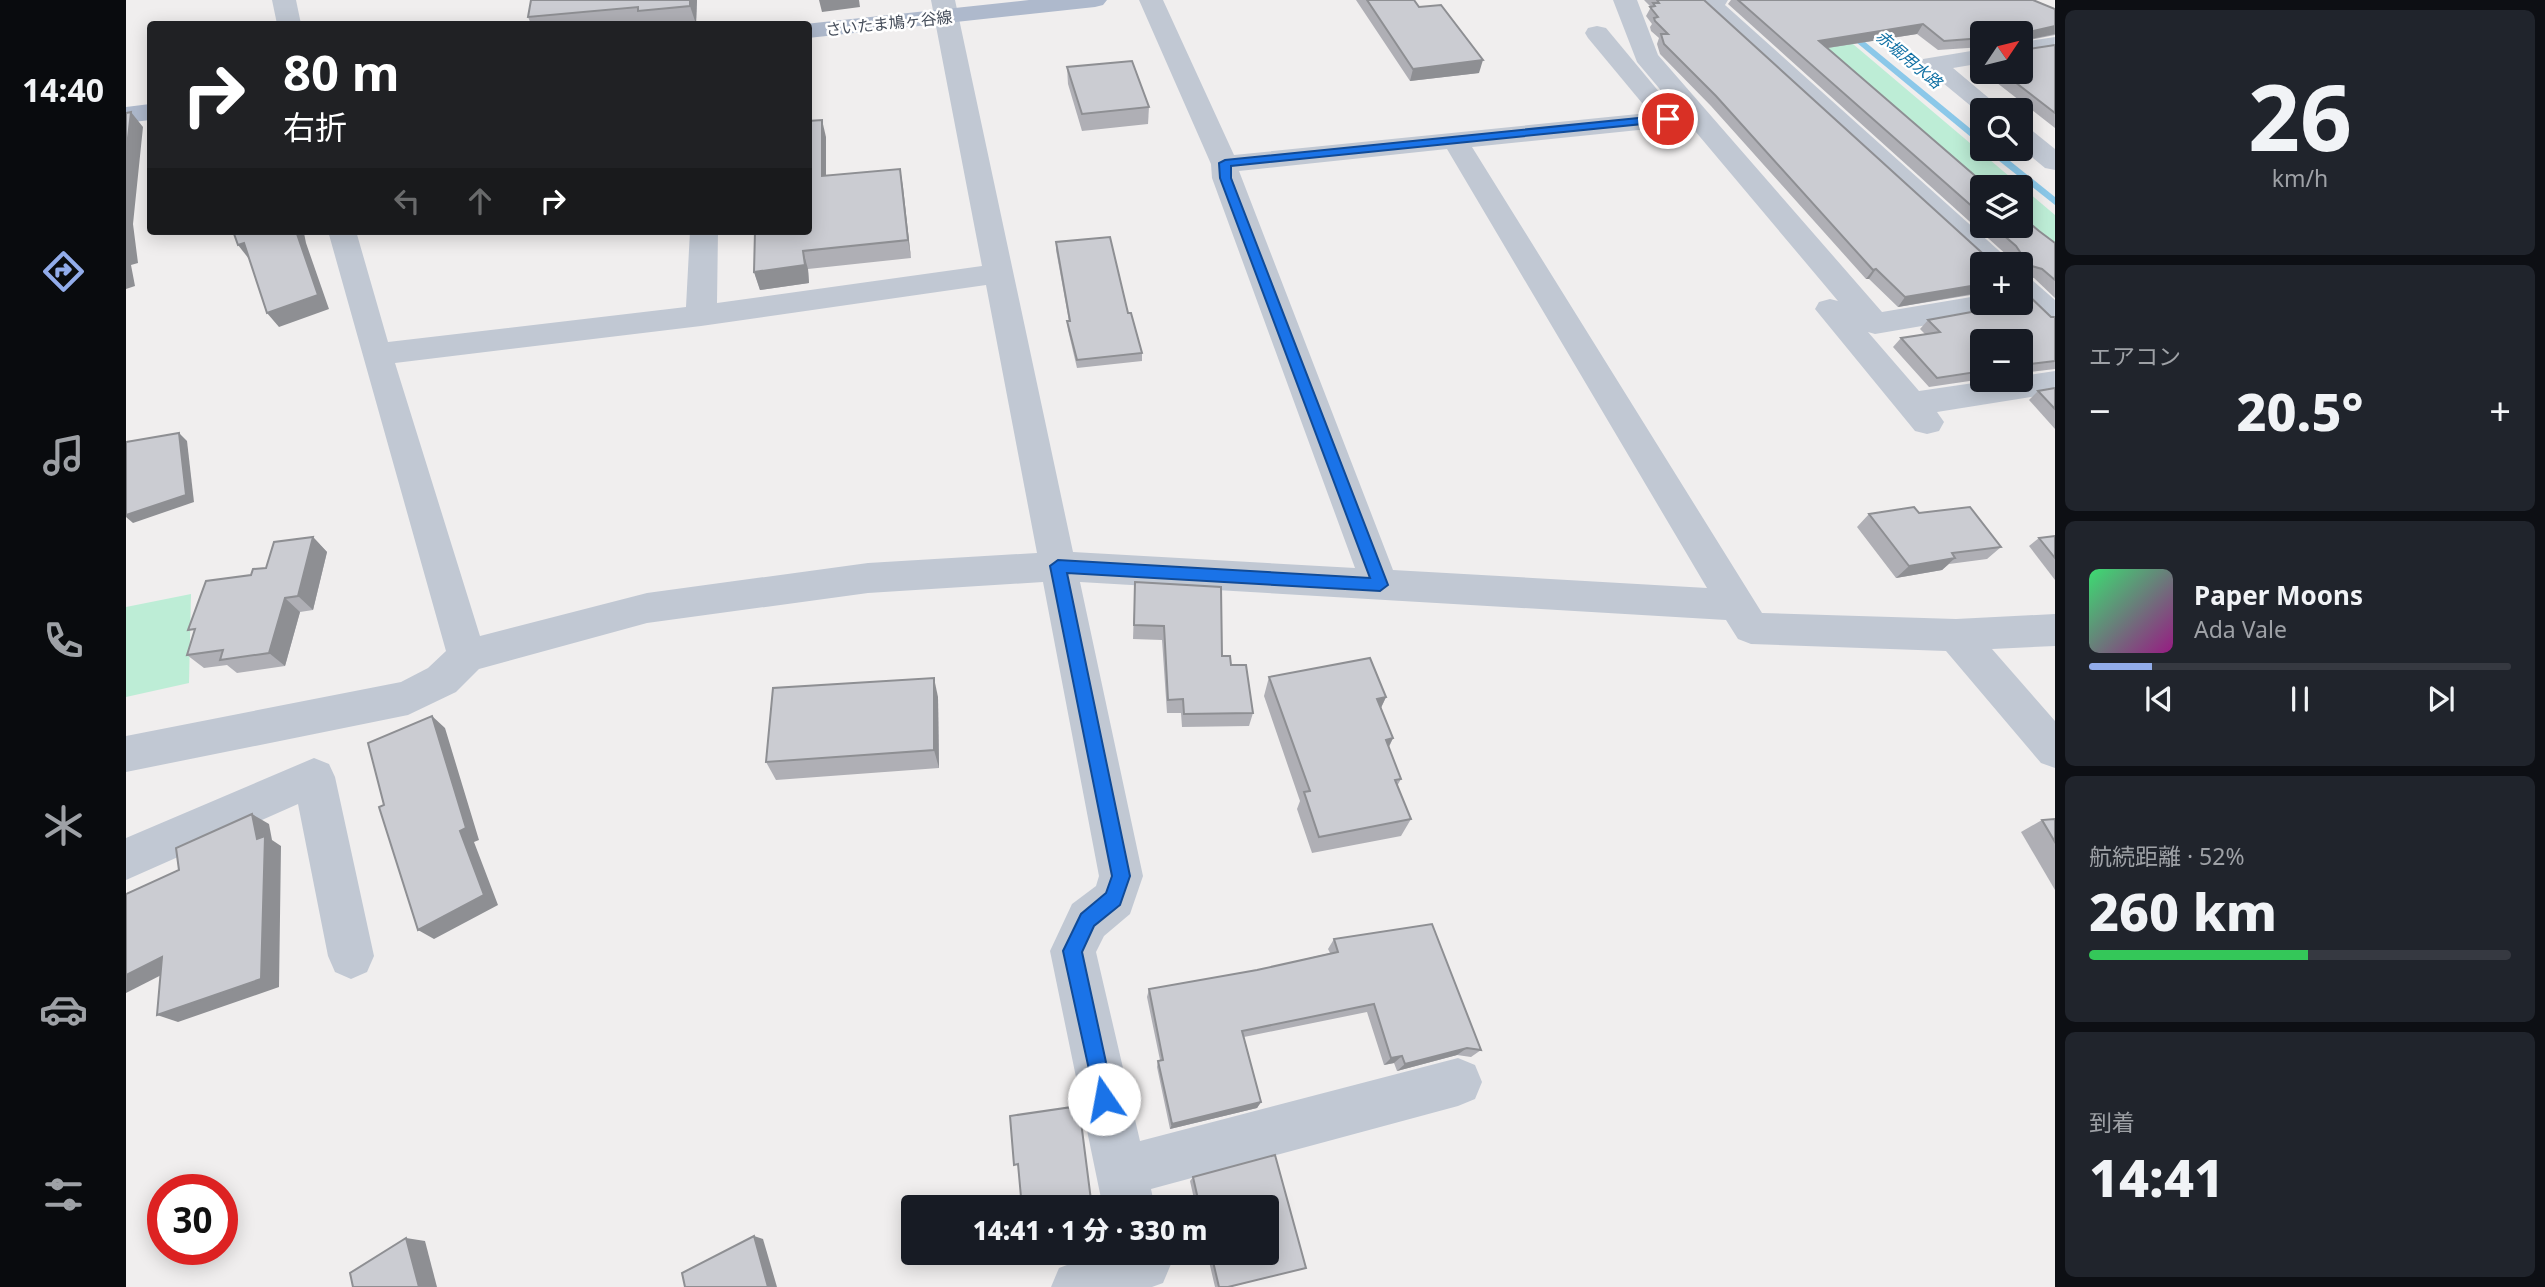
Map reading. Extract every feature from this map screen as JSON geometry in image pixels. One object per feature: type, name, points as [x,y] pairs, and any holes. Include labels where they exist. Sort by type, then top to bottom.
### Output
[{"type":"main road","name":"さいたま鳩ヶ谷線","points":[[812,30],[945,9],[1096,0]]},
{"type":"main road","points":[[126,115],[147,112]]},
{"type":"street","points":[[284,0],[288,21]]},
{"type":"street","points":[[1151,0],[1225,163],[1226,178],[1380,585]]},
{"type":"street","points":[[1625,0],[1646,57],[1875,324],[1970,308]]},
{"type":"street","points":[[1716,0],[1711,5],[1983,252]]},
{"type":"street","points":[[945,9],[1121,876],[1114,899],[1088,920],[1073,951],[1124,1190],[1458,1082]]},
{"type":"street","points":[[1597,33],[1919,413],[2055,382]]},
{"type":"street","points":[[2034,47],[2055,44]]},
{"type":"street","points":[[1970,57],[1932,64],[1975,98]]},
{"type":"street","points":[[1225,163],[1668,119]]},
{"type":"street","points":[[1454,139],[1751,628],[1956,635],[2055,630]]},
{"type":"street","points":[[2033,145],[2055,162]]},
{"type":"street","points":[[343,235],[467,656]]},
{"type":"street","points":[[701,316],[704,235]]},
{"type":"street","points":[[376,354],[701,316],[998,274]]},
{"type":"street","points":[[2033,300],[2055,317]]},
{"type":"street","points":[[126,754],[408,698],[442,681],[467,656],[647,608],[868,578],[1058,566],[1737,605]]},
{"type":"street","points":[[1956,635],[2055,750]]},
{"type":"street","points":[[126,859],[314,777],[351,956]]},
{"type":"street","points":[[1078,1287],[1147,1268]]},
{"type":"green space","points":[[1763,0],[1801,0],[1970,143],[1970,161],[1991,161],[2008,175],[1970,176]]},
{"type":"green space","points":[[2033,196],[2055,215],[2055,250],[2033,233]]},
{"type":"green space","points":[[191,594],[189,683],[126,697],[126,607]]},
{"type":"building","points":[[531,0],[690,0],[690,6],[638,11],[638,7],[528,17]]},
{"type":"building","points":[[1367,0],[1414,0],[1419,7],[1441,5],[1483,60],[1413,69]]},
{"type":"building","points":[[1657,0],[1704,0],[1981,252],[1970,252],[1970,286],[1905,297],[1876,269],[1873,270],[1716,96],[1664,44],[1661,34],[1668,34],[1655,21],[1654,18],[1658,17],[1650,7],[1655,6],[1653,3],[1659,3]]},
{"type":"building","points":[[1738,0],[2033,0],[2055,9],[2055,26],[2034,31],[2034,21],[1970,21],[1970,39],[1944,41],[1923,24],[1819,41],[1974,175],[1970,175],[1970,205]]},
{"type":"building","points":[[2055,45],[2055,113],[2018,84],[2034,84],[2034,48]]},
{"type":"building","points":[[1132,61],[1149,107],[1082,114],[1067,67]]},
{"type":"building","points":[[131,112],[126,155],[126,113]]},
{"type":"building","points":[[822,120],[822,176],[900,169],[908,240],[803,251],[805,265],[754,272],[755,235],[812,235],[812,121]]},
{"type":"building","points":[[2033,226],[2055,243],[2055,280],[2042,269],[2033,266],[2033,252],[2020,252],[2007,238],[2033,238]]},
{"type":"building","points":[[234,235],[297,235],[318,295],[267,313],[244,243],[238,245]]},
{"type":"building","points":[[1110,237],[1128,313],[1131,313],[1142,353],[1077,360],[1067,321],[1070,321],[1056,242]]},
{"type":"building","points":[[2033,300],[2051,317],[2055,317],[2055,361],[2033,364],[2033,329],[1970,329],[1970,373],[1937,378],[1901,338],[1940,332],[1928,320],[1970,312],[1970,315],[2033,315]]},
{"type":"building","points":[[2055,388],[2055,409],[2038,391]]},
{"type":"building","points":[[179,433],[186,495],[126,515],[126,442]]},
{"type":"building","points":[[1914,507],[1919,513],[1970,507],[2001,547],[1952,553],[1955,558],[1909,566],[1869,514]]},
{"type":"building","points":[[2055,536],[2055,558],[2039,538]]},
{"type":"building","points":[[313,537],[298,596],[285,598],[269,653],[220,660],[223,650],[187,655],[195,629],[188,630],[206,581],[251,575],[253,569],[266,568],[274,542]]},
{"type":"building","points":[[1135,582],[1221,587],[1222,656],[1230,656],[1231,665],[1246,665],[1253,713],[1184,714],[1183,699],[1168,700],[1164,626],[1134,625]]},
{"type":"building","points":[[1370,658],[1386,697],[1377,699],[1393,738],[1386,740],[1401,779],[1395,780],[1411,819],[1319,837],[1304,792],[1310,791],[1269,677]]},
{"type":"building","points":[[934,678],[934,750],[766,762],[773,688]]},
{"type":"building","points":[[432,716],[466,828],[460,831],[484,895],[418,930],[379,807],[384,805],[368,743]]},
{"type":"building","points":[[252,814],[257,839],[265,836],[261,979],[157,1015],[162,957],[126,975],[126,894],[179,870],[176,848]]},
{"type":"building","points":[[2055,819],[2055,842],[2042,820]]},
{"type":"building","points":[[1432,924],[1481,1050],[1467,1048],[1405,1064],[1402,1056],[1391,1058],[1374,1004],[1242,1031],[1261,1102],[1172,1124],[1158,1061],[1163,1060],[1149,989],[1257,970],[1338,952],[1334,939]]},
{"type":"building","points":[[1079,1106],[1090,1195],[1021,1195],[1018,1164],[1014,1165],[1010,1116]]},
{"type":"building","points":[[1275,1155],[1306,1268],[1219,1287],[1214,1265],[1279,1265],[1279,1195],[1197,1195],[1193,1177]]},
{"type":"building","points":[[754,1236],[768,1287],[685,1287],[682,1273]]},
{"type":"building","points":[[406,1238],[419,1287],[353,1287],[350,1273]]},
{"type":"waterway","name":"赤堀用水路","points":[[1848,31],[1970,133]]},
{"type":"waterway","name":"赤堀用水路","points":[[2004,161],[2055,202]]},
{"type":"route","points":[[1104,1099],[1073,951],[1088,920],[1114,899],[1121,876],[1058,566],[1380,585],[1226,178],[1225,163],[1668,119]]}]
